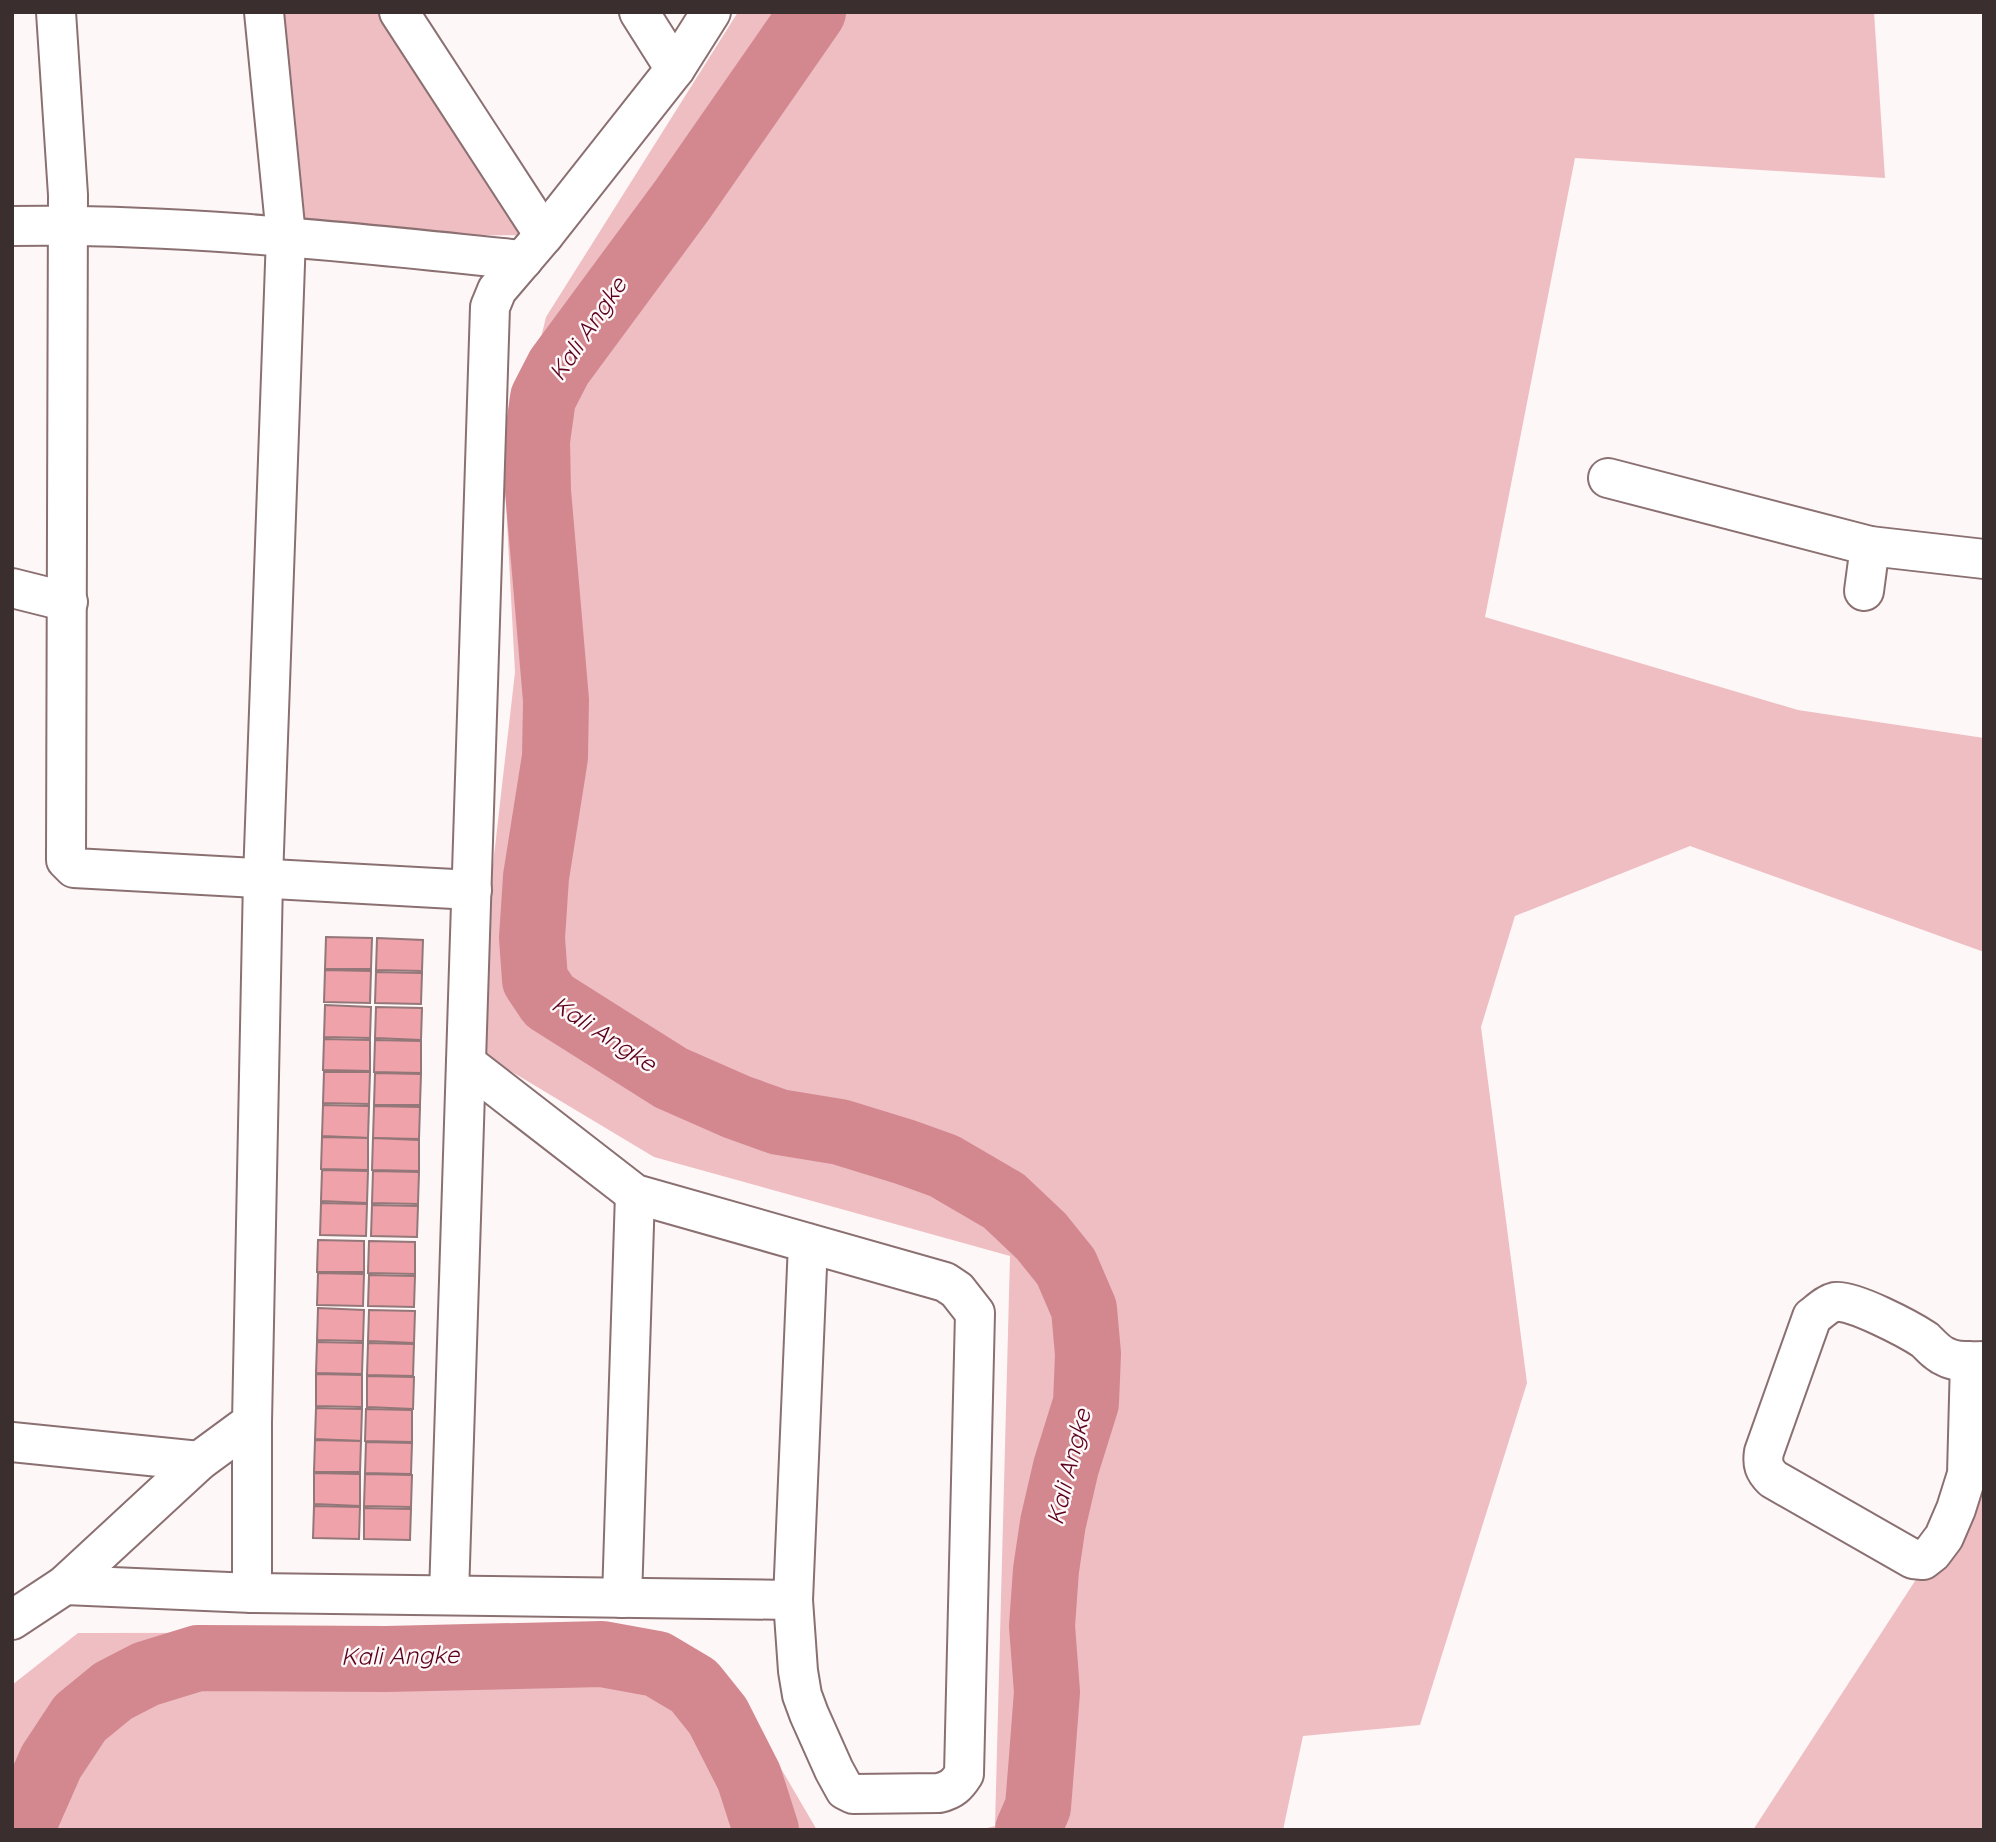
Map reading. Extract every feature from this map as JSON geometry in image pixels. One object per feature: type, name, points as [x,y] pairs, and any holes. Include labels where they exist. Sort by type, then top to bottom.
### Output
[{"type":"street","points":[[56,12],[69,225],[66,860],[74,868],[472,890]]},
{"type":"street","points":[[251,1593],[263,879],[286,236],[264,12]]},
{"type":"street","points":[[399,12],[533,248]]},
{"type":"street","points":[[639,12],[675,69]]},
{"type":"street","points":[[449,1595],[490,307],[497,290],[675,69],[711,12]]},
{"type":"street","points":[[12,226],[69,225],[533,248]]},
{"type":"street","points":[[1608,478],[1870,546],[1984,559]]},
{"type":"street","points":[[1864,591],[1870,546]]},
{"type":"street","points":[[12,588],[68,601]]},
{"type":"street","points":[[466,1063],[635,1194],[808,1243],[945,1282],[957,1290],[975,1313],[964,1774],[950,1790],[939,1793],[853,1794],[845,1790],[802,1695],[793,1600],[808,1243]]},
{"type":"street","points":[[622,1598],[635,1194]]},
{"type":"street","points":[[1835,1302],[1847,1303],[1922,1338],[1945,1357],[1977,1361],[1967,1474],[1944,1537],[1923,1560],[1913,1559],[1773,1479],[1766,1472],[1763,1464],[1764,1452],[1812,1317],[1826,1306],[1835,1302]]},
{"type":"street","points":[[12,1620],[65,1585],[199,1461],[253,1422]]},
{"type":"street","points":[[12,1442],[199,1461]]},
{"type":"street","points":[[65,1585],[251,1593],[793,1600]]},
{"type":"shaded area","points":[[273,12],[399,12],[544,235],[286,236]]},
{"type":"shaded area","points":[[738,12],[1874,12],[1885,178],[1575,158],[1485,617],[1798,710],[1984,738],[1984,952],[1690,846],[1515,916],[1481,1027],[1527,1383],[1420,1725],[1303,1736],[1283,1830],[979,1830],[995,1826],[1010,1256],[654,1157],[472,1048],[515,672],[505,485],[546,317]]},
{"type":"shaded area","points":[[1984,1475],[1984,1830],[1753,1830]]},
{"type":"shaded area","points":[[597,1632],[728,1678],[817,1830],[12,1830],[12,1685],[78,1633]]},
{"type":"building","points":[[326,937],[372,938],[371,969],[325,969]]},
{"type":"building","points":[[377,938],[423,940],[422,971],[376,970]]},
{"type":"building","points":[[325,970],[371,971],[370,1003],[324,1002]]},
{"type":"building","points":[[376,972],[422,973],[421,1004],[375,1003]]},
{"type":"building","points":[[325,1005],[371,1007],[370,1038],[324,1037]]},
{"type":"building","points":[[376,1007],[422,1008],[421,1040],[375,1038]]},
{"type":"building","points":[[324,1039],[370,1040],[370,1071],[323,1070]]},
{"type":"building","points":[[375,1040],[421,1041],[421,1073],[374,1072]]},
{"type":"building","points":[[324,1072],[370,1072],[369,1104],[323,1103]]},
{"type":"building","points":[[375,1073],[421,1074],[420,1105],[374,1105]]},
{"type":"building","points":[[323,1105],[369,1106],[368,1138],[322,1136]]},
{"type":"building","points":[[374,1106],[420,1107],[419,1139],[373,1138]]},
{"type":"building","points":[[322,1137],[368,1138],[368,1170],[321,1169]]},
{"type":"building","points":[[373,1138],[419,1140],[419,1171],[372,1170]]},
{"type":"building","points":[[322,1170],[368,1171],[367,1203],[321,1201]]},
{"type":"building","points":[[373,1171],[419,1172],[418,1204],[372,1203]]},
{"type":"building","points":[[321,1203],[367,1204],[366,1236],[320,1235]]},
{"type":"building","points":[[372,1205],[418,1206],[417,1237],[371,1236]]},
{"type":"building","points":[[318,1240],[364,1241],[364,1272],[317,1272]]},
{"type":"building","points":[[369,1241],[415,1242],[415,1274],[368,1273]]},
{"type":"building","points":[[318,1273],[364,1274],[363,1306],[317,1305]]},
{"type":"building","points":[[369,1275],[415,1276],[414,1307],[368,1306]]},
{"type":"building","points":[[318,1308],[364,1310],[363,1341],[317,1340]]},
{"type":"building","points":[[369,1310],[415,1311],[414,1343],[368,1341]]},
{"type":"building","points":[[317,1342],[363,1343],[362,1374],[316,1373]]},
{"type":"building","points":[[368,1343],[414,1344],[413,1376],[367,1375]]},
{"type":"building","points":[[316,1374],[362,1375],[362,1407],[316,1406]]},
{"type":"building","points":[[367,1376],[414,1377],[413,1409],[367,1407]]},
{"type":"building","points":[[316,1408],[362,1409],[361,1441],[315,1439]]},
{"type":"building","points":[[366,1409],[412,1410],[412,1442],[365,1441]]},
{"type":"building","points":[[315,1440],[361,1441],[360,1472],[314,1472]]},
{"type":"building","points":[[366,1442],[412,1443],[411,1474],[365,1473]]},
{"type":"building","points":[[314,1473],[360,1474],[360,1506],[314,1504]]},
{"type":"building","points":[[365,1474],[412,1475],[411,1507],[364,1506]]},
{"type":"building","points":[[314,1506],[360,1507],[359,1539],[313,1538]]},
{"type":"building","points":[[364,1508],[411,1509],[410,1540],[364,1539]]},
{"type":"waterway","name":"Kali Angke","points":[[813,12],[683,199],[559,367],[543,398],[537,441],[538,491],[556,700],[555,757],[536,877],[532,938],[535,980],[549,1001],[671,1078],[779,1122],[840,1132],[944,1166],[1004,1201],[1041,1236],[1066,1267],[1084,1309],[1088,1354],[1086,1403],[1066,1467],[1046,1570],[1042,1626],[1047,1692],[1038,1807],[1028,1830]]},
{"type":"waterway","name":"Kali Angke","points":[[21,1830],[51,1762],[80,1718],[113,1691],[146,1674],[198,1658],[386,1659],[602,1654],[657,1664],[694,1686],[718,1716],[749,1777],[766,1830]]}]
